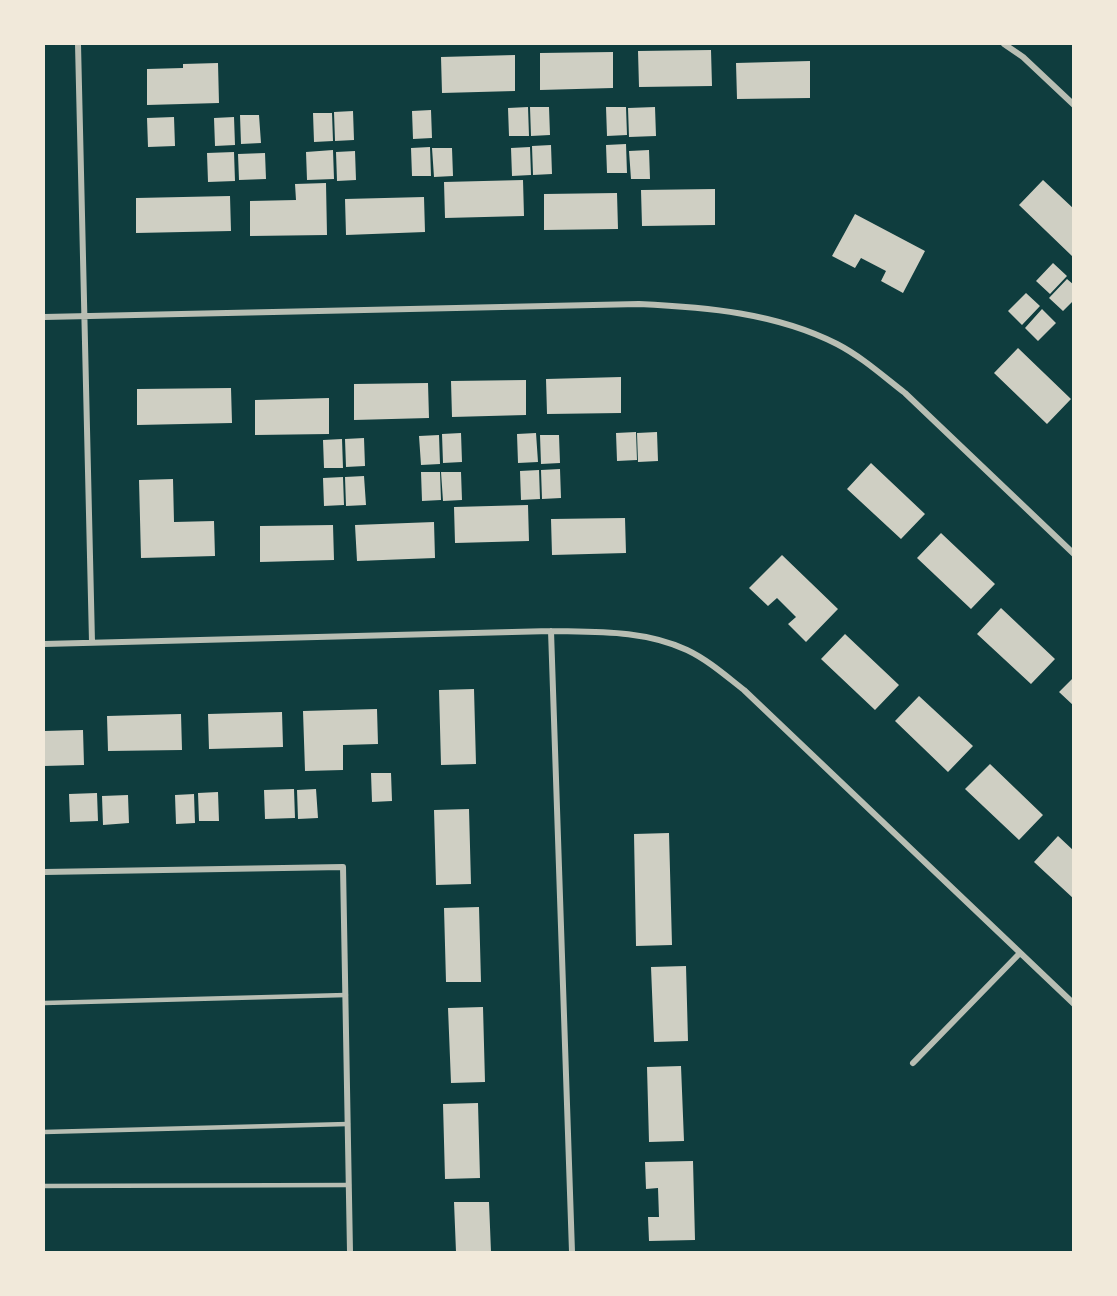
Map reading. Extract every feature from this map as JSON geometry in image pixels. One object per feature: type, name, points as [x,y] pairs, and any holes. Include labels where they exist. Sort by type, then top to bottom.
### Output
[{"type":"street","points":[[78,44],[92,642]]},
{"type":"street","points":[[1004,44],[1023,57],[1074,105]]},
{"type":"street","points":[[44,317],[639,304],[690,306],[745,314],[798,327],[838,345],[876,369],[905,393],[1074,554]]},
{"type":"street","points":[[551,631],[572,1252]]},
{"type":"street","points":[[44,644],[551,631],[615,632],[652,638],[687,650],[716,668],[744,690],[1074,1004]]},
{"type":"street","points":[[44,872],[343,867],[350,1252]]},
{"type":"street","points":[[913,1063],[1020,953]]},
{"type":"lane","points":[[44,1003],[346,994]]},
{"type":"lane","points":[[44,1132],[348,1124]]},
{"type":"lane","points":[[44,1186],[349,1185]]},
{"type":"building","points":[[711,50],[712,86],[639,87],[638,51]]},
{"type":"building","points":[[613,52],[613,88],[540,90],[540,53]]},
{"type":"building","points":[[515,55],[515,91],[442,93],[441,57]]},
{"type":"building","points":[[810,61],[810,98],[737,99],[736,63]]},
{"type":"building","points":[[218,63],[219,103],[147,105],[147,69],[183,68],[183,64]]},
{"type":"building","points":[[528,107],[529,136],[509,136],[508,108]]},
{"type":"building","points":[[530,107],[549,107],[550,135],[531,136]]},
{"type":"building","points":[[606,107],[626,107],[627,135],[607,136]]},
{"type":"building","points":[[655,107],[656,136],[629,137],[628,108]]},
{"type":"building","points":[[431,110],[432,138],[413,139],[412,111]]},
{"type":"building","points":[[353,111],[354,140],[335,141],[334,112]]},
{"type":"building","points":[[313,113],[332,113],[333,141],[314,142]]},
{"type":"building","points":[[240,115],[259,115],[261,143],[241,144]]},
{"type":"building","points":[[174,117],[175,146],[148,147],[147,118]]},
{"type":"building","points":[[234,117],[235,145],[215,146],[214,118]]},
{"type":"building","points":[[626,144],[627,173],[607,173],[606,145]]},
{"type":"building","points":[[551,145],[552,174],[533,175],[532,146]]},
{"type":"building","points":[[430,147],[431,176],[412,176],[411,148]]},
{"type":"building","points":[[530,147],[531,175],[512,176],[511,148]]},
{"type":"building","points":[[432,148],[452,148],[453,176],[434,177]]},
{"type":"building","points":[[333,150],[334,179],[307,180],[306,152]]},
{"type":"building","points":[[649,150],[650,179],[631,179],[629,151]]},
{"type":"building","points":[[355,151],[356,180],[337,181],[336,152]]},
{"type":"building","points":[[234,152],[235,181],[208,182],[207,153]]},
{"type":"building","points":[[265,153],[266,179],[239,180],[238,154]]},
{"type":"building","points":[[523,180],[524,216],[445,218],[444,182]]},
{"type":"building","points":[[1043,180],[1074,209],[1072,256],[1019,205]]},
{"type":"building","points":[[326,183],[327,235],[250,236],[250,201],[296,200],[295,184]]},
{"type":"building","points":[[715,189],[715,225],[642,226],[641,190]]},
{"type":"building","points":[[617,193],[618,229],[544,230],[544,194]]},
{"type":"building","points":[[230,196],[231,231],[136,233],[136,198]]},
{"type":"building","points":[[424,197],[425,232],[346,235],[345,199]]},
{"type":"building","points":[[855,214],[925,251],[903,293],[881,281],[886,271],[861,258],[855,268],[832,256]]},
{"type":"building","points":[[1053,263],[1067,276],[1050,294],[1036,281]]},
{"type":"building","points":[[1067,279],[1074,285],[1074,300],[1063,311],[1049,298]]},
{"type":"building","points":[[1026,293],[1040,306],[1022,325],[1008,311]]},
{"type":"building","points":[[1042,309],[1056,323],[1038,341],[1025,328]]},
{"type":"building","points":[[1018,348],[1071,399],[1047,424],[994,373]]},
{"type":"building","points":[[621,377],[621,413],[547,414],[546,379]]},
{"type":"building","points":[[526,380],[526,415],[452,417],[451,381]]},
{"type":"building","points":[[428,383],[429,418],[354,420],[354,384]]},
{"type":"building","points":[[231,388],[232,423],[137,425],[137,389]]},
{"type":"building","points":[[329,398],[329,434],[255,435],[255,400]]},
{"type":"building","points":[[636,432],[637,460],[617,461],[616,433]]},
{"type":"building","points":[[657,432],[658,461],[638,462],[637,433]]},
{"type":"building","points":[[461,433],[462,462],[443,463],[442,434]]},
{"type":"building","points":[[536,433],[538,462],[518,463],[517,434]]},
{"type":"building","points":[[439,435],[440,464],[421,465],[419,436]]},
{"type":"building","points":[[540,435],[559,435],[560,463],[541,464]]},
{"type":"building","points":[[364,438],[365,466],[346,467],[345,439]]},
{"type":"building","points":[[342,439],[343,468],[324,468],[323,440]]},
{"type":"building","points":[[871,463],[925,514],[901,539],[847,489]]},
{"type":"building","points":[[560,469],[561,498],[542,499],[541,470]]},
{"type":"building","points":[[539,470],[540,499],[521,500],[520,471]]},
{"type":"building","points":[[421,472],[440,472],[441,500],[422,501]]},
{"type":"building","points":[[441,472],[461,472],[462,500],[443,501]]},
{"type":"building","points":[[364,476],[366,505],[346,506],[345,477]]},
{"type":"building","points":[[343,477],[344,505],[324,506],[323,478]]},
{"type":"building","points":[[173,479],[174,522],[214,521],[215,556],[141,558],[139,480]]},
{"type":"building","points":[[528,505],[529,541],[455,543],[454,507]]},
{"type":"building","points":[[625,518],[626,553],[552,555],[551,519]]},
{"type":"building","points":[[434,522],[435,558],[357,561],[355,525]]},
{"type":"building","points":[[333,525],[334,560],[260,562],[260,526]]},
{"type":"building","points":[[941,533],[995,584],[971,609],[917,558]]},
{"type":"building","points":[[782,555],[838,609],[806,642],[788,624],[796,617],[777,598],[768,606],[749,588]]},
{"type":"building","points":[[1001,608],[1055,659],[1031,684],[977,634]]},
{"type":"building","points":[[845,634],[899,685],[875,710],[821,659]]},
{"type":"building","points":[[1074,677],[1074,706],[1059,692]]},
{"type":"building","points":[[474,689],[476,764],[441,765],[439,690]]},
{"type":"building","points":[[919,696],[973,746],[948,772],[895,721]]},
{"type":"building","points":[[377,709],[378,744],[343,745],[343,770],[305,771],[303,711]]},
{"type":"building","points":[[282,712],[283,747],[209,749],[208,714]]},
{"type":"building","points":[[181,714],[182,750],[108,751],[107,716]]},
{"type":"building","points":[[83,730],[84,765],[44,766],[44,731]]},
{"type":"building","points":[[990,764],[1043,815],[1019,840],[965,789]]},
{"type":"building","points":[[371,773],[391,773],[392,801],[372,802]]},
{"type":"building","points":[[294,789],[295,818],[265,819],[264,790]]},
{"type":"building","points":[[316,789],[318,818],[298,819],[297,790]]},
{"type":"building","points":[[218,792],[219,821],[199,821],[198,793]]},
{"type":"building","points":[[97,793],[98,821],[70,822],[69,794]]},
{"type":"building","points":[[194,794],[195,823],[176,824],[175,795]]},
{"type":"building","points":[[128,795],[129,823],[103,825],[102,796]]},
{"type":"building","points":[[469,809],[471,884],[436,885],[434,810]]},
{"type":"building","points":[[669,833],[672,945],[636,946],[634,834]]},
{"type":"building","points":[[1058,836],[1074,851],[1074,899],[1034,862]]},
{"type":"building","points":[[479,907],[481,982],[446,982],[444,908]]},
{"type":"building","points":[[686,966],[688,1041],[654,1042],[651,967]]},
{"type":"building","points":[[483,1007],[485,1082],[451,1083],[448,1008]]},
{"type":"building","points":[[681,1066],[684,1141],[649,1142],[647,1067]]},
{"type":"building","points":[[478,1103],[480,1178],[445,1179],[443,1104]]},
{"type":"building","points":[[693,1161],[695,1240],[649,1241],[648,1217],[659,1217],[658,1188],[646,1189],[645,1162]]},
{"type":"building","points":[[454,1202],[489,1202],[491,1252],[456,1252]]}]
